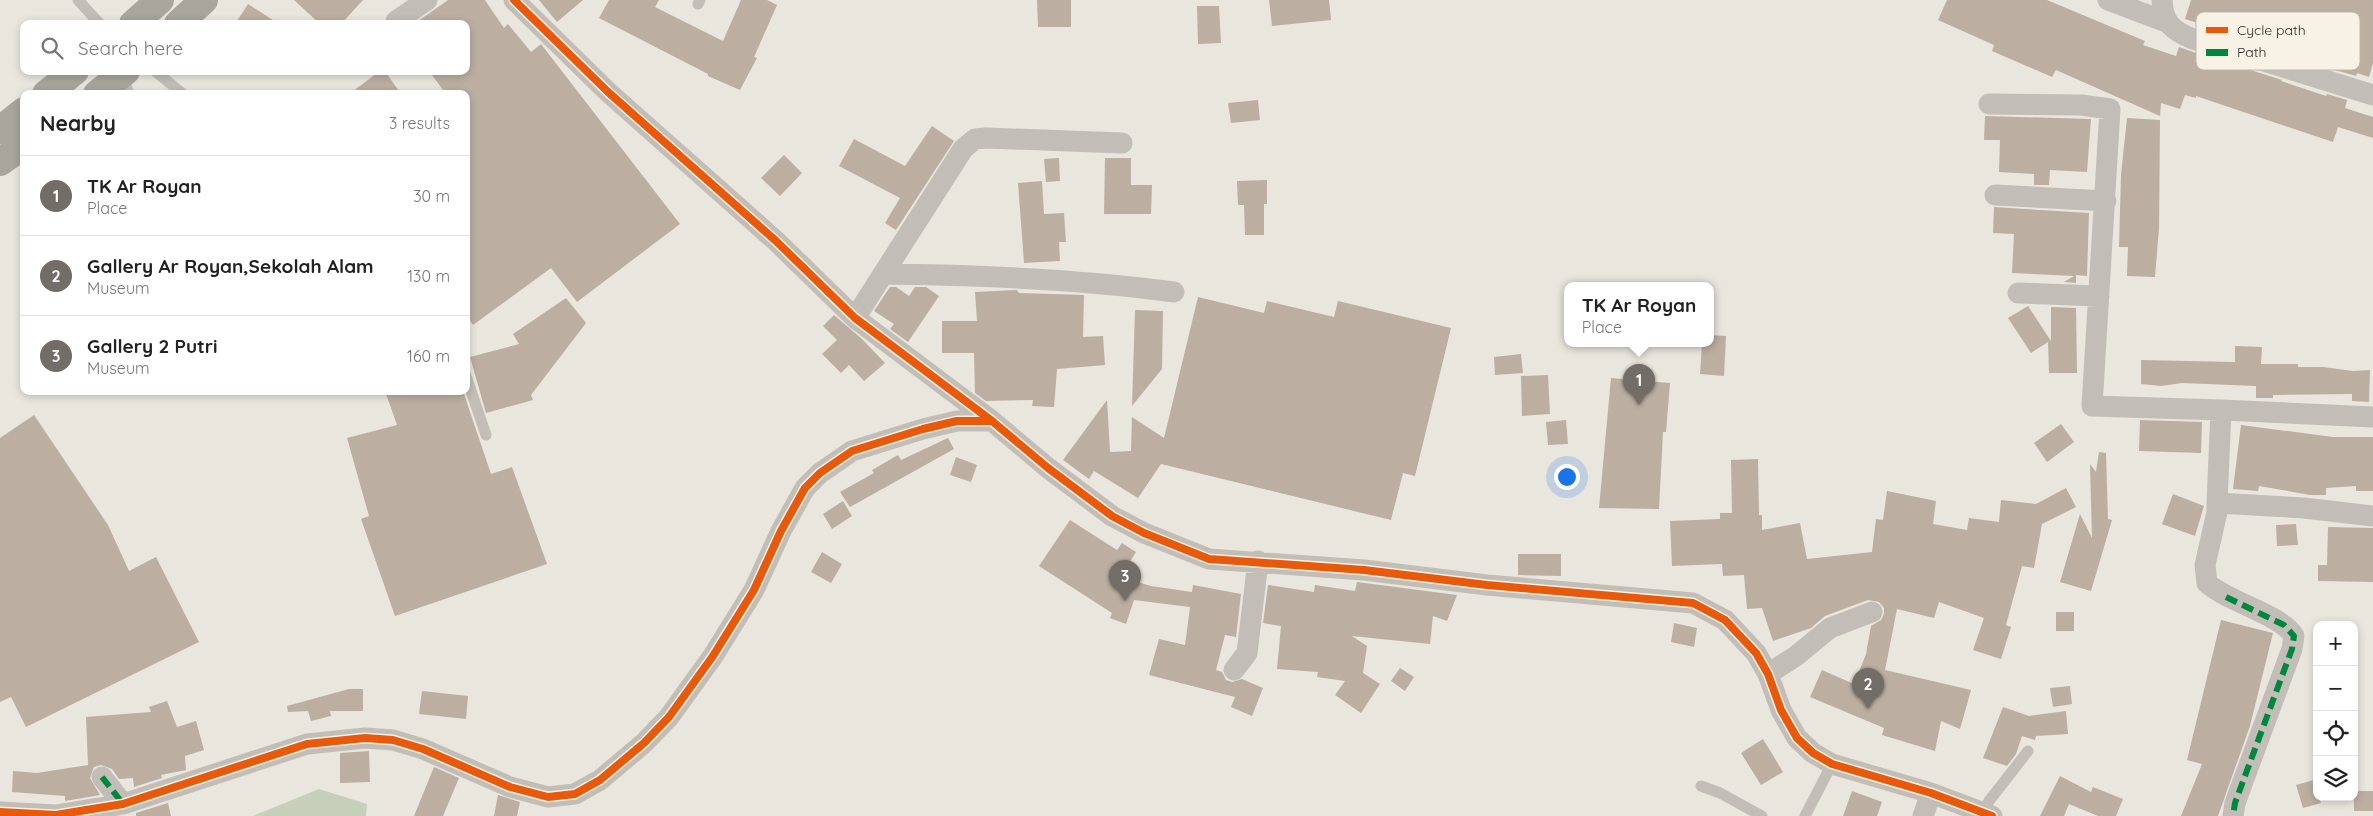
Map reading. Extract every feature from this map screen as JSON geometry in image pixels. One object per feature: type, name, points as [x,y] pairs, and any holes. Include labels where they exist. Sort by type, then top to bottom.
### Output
[{"type":"highway","points":[[138,20],[160,0]]},
{"type":"highway","points":[[182,20],[204,0]]},
{"type":"highway","points":[[51,90],[70,75]]},
{"type":"highway","points":[[105,90],[126,80]]},
{"type":"highway","points":[[0,130],[20,114]]},
{"type":"highway","points":[[0,162],[20,148]]},
{"type":"street","points":[[397,20],[427,0]]},
{"type":"street","points":[[514,0],[608,92],[776,241],[855,318],[992,421],[1048,468],[1105,511],[1144,533],[1209,559],[1364,570],[1487,585],[1693,604],[1724,620],[1756,653],[1768,674],[1781,710],[1797,738],[1813,753],[1832,764],[1931,793],[1988,814]]},
{"type":"street","points":[[2108,0],[2166,22],[2176,32],[2196,41]]},
{"type":"street","points":[[2162,0],[2166,22]]},
{"type":"street","points":[[2289,70],[2373,96]]},
{"type":"street","points":[[1989,104],[2081,105],[2110,109],[2106,200],[2092,406],[2373,417]]},
{"type":"street","points":[[855,318],[958,156],[975,139],[1122,144]]},
{"type":"street","points":[[1995,195],[2106,200]]},
{"type":"street","points":[[884,274],[981,276],[1135,286],[1174,292]]},
{"type":"street","points":[[2018,293],[2099,296]]},
{"type":"street","points":[[2221,410],[2217,512],[2205,565],[2207,583],[2226,597],[2284,625],[2294,636],[2292,649],[2235,803],[2233,816]]},
{"type":"street","points":[[0,812],[56,815],[122,804],[307,744],[365,738],[393,740],[423,749],[510,787],[548,797],[575,794],[600,780],[644,743],[669,717],[714,656],[754,590],[781,530],[805,488],[820,473],[852,451],[923,429],[957,421],[992,421]]},
{"type":"street","points":[[2217,503],[2304,508],[2373,516]]},
{"type":"street","points":[[1234,670],[1248,653],[1250,617],[1258,561]]},
{"type":"street","points":[[1768,674],[1796,656],[1830,628],[1872,612]]},
{"type":"street","points":[[102,777],[122,804]]},
{"type":"street","points":[[1923,816],[1931,793]]},
{"type":"lane","points":[[78,0],[96,20]]},
{"type":"lane","points":[[160,75],[178,90]]},
{"type":"lane","points":[[470,388],[486,435]]},
{"type":"lane","points":[[1988,814],[1989,801],[2028,751]]},
{"type":"lane","points":[[1805,816],[1832,764]]},
{"type":"lane","points":[[1701,786],[1720,793],[1762,816]]},
{"type":"green space","points":[[319,789],[367,804],[366,816],[253,816]]},
{"type":"building","points":[[294,0],[363,0],[345,20],[316,20]]},
{"type":"building","points":[[448,0],[485,0],[504,28],[508,24],[531,52],[541,44],[680,224],[577,302],[551,268],[473,325],[470,321],[470,90],[443,90],[432,75],[470,75],[470,20],[420,20]]},
{"type":"building","points":[[539,0],[583,0],[557,22]]},
{"type":"building","points":[[609,0],[659,0],[655,7],[723,41],[741,0],[767,0],[777,5],[754,57],[757,58],[740,90],[708,76],[708,74],[599,18]]},
{"type":"building","points":[[1037,0],[1071,0],[1071,27],[1038,27]]},
{"type":"building","points":[[1269,0],[1329,0],[1331,20],[1272,26]]},
{"type":"building","points":[[1947,0],[2047,0],[2145,41],[2143,45],[2176,56],[2179,47],[2196,53],[2196,70],[2250,70],[2326,96],[2327,94],[2347,100],[2345,108],[2373,117],[2373,138],[2338,127],[2333,142],[2196,96],[2196,98],[2185,95],[2180,109],[2161,103],[2160,116],[2056,70],[2052,77],[1992,51],[1994,45],[1938,20]]},
{"type":"building","points":[[2191,0],[2373,0],[2373,63],[2369,77],[2357,73],[2356,76],[2335,70],[2360,70],[2360,12],[2196,12],[2196,22],[2185,19]]},
{"type":"building","points":[[248,4],[273,20],[238,20]]},
{"type":"building","points":[[1197,6],[1219,6],[1221,43],[1198,44]]},
{"type":"building","points":[[375,75],[388,75],[398,90],[354,90]]},
{"type":"building","points":[[1258,100],[1260,120],[1231,123],[1228,103]]},
{"type":"building","points":[[1985,116],[2091,119],[2087,172],[2050,170],[2049,185],[2034,185],[2034,174],[1999,172],[2000,140],[1984,140]]},
{"type":"building","points":[[2127,118],[2160,120],[2159,228],[2155,277],[2127,276],[2128,247],[2119,247],[2121,175]]},
{"type":"building","points":[[932,126],[954,141],[896,230],[885,223],[900,198],[839,166],[854,139],[905,166]]},
{"type":"building","points":[[784,155],[802,173],[780,196],[761,178]]},
{"type":"building","points":[[1059,158],[1060,181],[1046,182],[1044,159]]},
{"type":"building","points":[[1105,158],[1131,158],[1131,185],[1152,185],[1151,214],[1104,214]]},
{"type":"building","points":[[1267,180],[1267,204],[1264,204],[1264,235],[1245,235],[1244,205],[1238,205],[1237,181]]},
{"type":"building","points":[[1042,181],[1044,214],[1064,213],[1066,242],[1059,242],[1060,261],[1024,263],[1018,183]]},
{"type":"building","points":[[1994,207],[2089,213],[2087,276],[2076,275],[2076,283],[2064,282],[2074,276],[2012,273],[2014,234],[1993,233]]},
{"type":"building","points":[[890,287],[896,287],[909,296],[915,287],[926,287],[939,296],[908,342],[890,329],[894,324],[874,311]]},
{"type":"building","points":[[1017,290],[1019,293],[1084,295],[1083,337],[1103,336],[1105,365],[1057,369],[1054,407],[1032,406],[1033,400],[986,401],[975,393],[974,353],[942,353],[942,321],[977,321],[975,292]]},
{"type":"building","points":[[1198,297],[1264,313],[1267,301],[1334,317],[1338,301],[1451,328],[1415,476],[1403,473],[1391,520],[1161,464],[1138,498],[1094,471],[1089,479],[1063,460],[1107,400],[1110,452],[1131,451],[1132,417],[1164,438]]},
{"type":"building","points":[[566,298],[586,323],[531,395],[533,400],[486,413],[470,357],[519,344],[513,334]]},
{"type":"building","points":[[2028,306],[2051,341],[2051,307],[2076,308],[2077,373],[2049,373],[2048,342],[2031,353],[2008,318]]},
{"type":"building","points":[[1135,310],[1163,311],[1162,369],[1132,406]]},
{"type":"building","points":[[834,315],[862,339],[885,363],[864,381],[849,365],[841,373],[822,354],[837,340],[823,326]]},
{"type":"building","points":[[1714,335],[1726,336],[1724,376],[1700,374],[1702,347],[1714,347]]},
{"type":"building","points":[[2235,346],[2262,347],[2261,364],[2298,364],[2298,367],[2323,367],[2353,371],[2370,370],[2369,402],[2352,401],[2352,394],[2273,395],[2273,398],[2256,398],[2256,386],[2182,383],[2161,386],[2141,384],[2141,360],[2235,362]]},
{"type":"building","points":[[1521,354],[1523,373],[1495,375],[1494,357]]},
{"type":"building","points":[[1548,375],[1550,414],[1522,416],[1521,376]]},
{"type":"building","points":[[1611,378],[1670,383],[1666,432],[1663,432],[1659,509],[1599,508]]},
{"type":"building","points":[[386,395],[464,395],[491,474],[512,467],[547,564],[395,616],[361,519],[369,516],[347,438],[397,425]]},
{"type":"building","points":[[34,415],[108,525],[129,571],[156,557],[199,642],[26,727],[11,697],[0,702],[0,438]]},
{"type":"building","points":[[1566,420],[1568,444],[1548,445],[1546,422]]},
{"type":"building","points":[[2140,420],[2202,422],[2201,453],[2139,451]]},
{"type":"building","points":[[2061,424],[2074,442],[2047,462],[2034,443]]},
{"type":"building","points":[[2241,425],[2333,437],[2373,437],[2373,491],[2356,491],[2356,486],[2326,488],[2326,495],[2310,495],[2259,486],[2258,491],[2233,489]]},
{"type":"building","points":[[948,438],[954,449],[850,507],[840,492],[874,473],[872,470],[898,455],[901,460]]},
{"type":"building","points":[[2099,452],[2106,453],[2108,519],[2112,520],[2091,591],[2060,582],[2080,514],[2092,538],[2090,464],[2096,472]]},
{"type":"building","points":[[956,457],[977,465],[971,482],[950,475]]},
{"type":"building","points":[[1758,459],[1759,515],[1762,515],[1762,530],[1800,523],[1807,559],[1872,552],[1876,519],[1883,520],[1887,491],[1936,501],[1933,524],[1967,530],[1969,518],[1999,522],[2001,500],[2036,504],[2066,488],[2076,507],[2042,524],[2034,568],[2022,566],[2006,625],[2011,627],[2001,659],[1973,650],[1984,618],[1939,602],[1934,618],[1897,609],[1885,670],[1971,690],[1960,729],[1941,721],[1935,751],[1882,735],[1884,728],[1810,697],[1822,670],[1854,684],[1866,654],[1871,626],[1881,620],[1884,614],[1884,608],[1879,602],[1868,600],[1825,616],[1811,628],[1773,641],[1762,608],[1747,609],[1744,575],[1723,576],[1722,564],[1672,566],[1670,521],[1720,519],[1720,513],[1732,513],[1731,460]]},
{"type":"building","points":[[2173,494],[2204,506],[2195,536],[2162,524]]},
{"type":"building","points":[[843,501],[852,516],[832,529],[823,514]]},
{"type":"building","points":[[1070,520],[1117,550],[1122,543],[1136,552],[1120,577],[1151,586],[1192,592],[1193,585],[1241,594],[1236,637],[1225,635],[1216,670],[1222,672],[1226,680],[1232,682],[1242,679],[1263,688],[1252,716],[1231,707],[1235,697],[1149,675],[1159,639],[1185,645],[1190,607],[1134,600],[1126,624],[1110,618],[1112,613],[1039,566]]},
{"type":"building","points":[[2296,524],[2298,545],[2277,546],[2276,525]]},
{"type":"building","points":[[2328,527],[2373,528],[2373,582],[2318,581],[2318,565],[2327,565]]},
{"type":"building","points":[[822,552],[842,564],[831,583],[811,572]]},
{"type":"building","points":[[1518,554],[1561,554],[1561,576],[1518,575]]},
{"type":"building","points":[[1357,582],[1457,595],[1447,621],[1433,616],[1430,644],[1352,636],[1367,646],[1363,673],[1380,684],[1361,713],[1335,695],[1345,681],[1317,677],[1318,672],[1277,669],[1281,626],[1263,623],[1268,585],[1314,592],[1315,585],[1355,591]]},
{"type":"building","points":[[2056,612],[2074,612],[2074,631],[2056,631]]},
{"type":"building","points":[[2221,620],[2273,633],[2250,726],[2218,816],[2181,816],[2202,764],[2187,760]]},
{"type":"building","points":[[1674,623],[1697,628],[1694,647],[1671,642]]},
{"type":"building","points":[[1400,668],[1414,677],[1405,691],[1391,681]]},
{"type":"building","points":[[2070,686],[2072,704],[2053,707],[2050,688]]},
{"type":"building","points":[[349,689],[363,689],[363,711],[330,711],[331,716],[311,721],[308,711],[288,712],[287,706]]},
{"type":"building","points":[[422,691],[468,696],[466,719],[419,714]]},
{"type":"building","points":[[167,701],[177,727],[196,721],[204,750],[185,756],[186,770],[161,775],[162,778],[134,787],[133,778],[119,779],[112,769],[101,765],[94,767],[90,778],[100,795],[65,801],[65,796],[12,792],[13,771],[37,773],[88,765],[86,717],[151,712],[149,707]]},
{"type":"building","points":[[2003,707],[2029,716],[2066,711],[2068,734],[2036,736],[2035,740],[2022,736],[2016,754],[2007,766],[1983,758]]},
{"type":"building","points":[[1763,739],[1783,772],[1761,785],[1741,753]]},
{"type":"building","points":[[369,751],[370,782],[340,783],[340,753]]},
{"type":"building","points":[[434,767],[459,778],[443,816],[414,816]]},
{"type":"building","points":[[2060,776],[2091,792],[2093,787],[2123,799],[2116,816],[2098,816],[2069,804],[2064,816],[2040,816]]},
{"type":"building","points":[[2313,780],[2313,801],[2320,801],[2321,803],[2303,808],[2296,785]]},
{"type":"building","points":[[1852,791],[1882,802],[1877,816],[1843,816]]},
{"type":"building","points":[[2358,791],[2373,791],[2373,811],[2354,811],[2354,801],[2358,801]]},
{"type":"building","points":[[498,795],[520,802],[517,816],[494,816]]},
{"type":"building","points":[[168,803],[171,816],[136,816],[136,813]]},
{"type":"marked path","points":[[2226,597],[2284,625],[2294,636],[2292,649],[2235,803],[2233,816]]},
{"type":"marked path","points":[[102,777],[123,804]]},
{"type":"cycle path","points":[[514,0],[608,92],[776,241],[855,318],[992,421],[1048,468],[1112,516],[1144,533],[1209,559],[1364,570],[1487,585],[1693,603],[1725,620],[1756,653],[1768,674],[1781,710],[1797,738],[1813,753],[1832,764],[1931,793],[1992,816]]},
{"type":"cycle path","points":[[0,812],[56,815],[123,804],[307,744],[365,738],[393,740],[423,749],[510,787],[548,797],[575,794],[600,780],[644,743],[669,717],[713,656],[754,590],[781,531],[805,488],[820,473],[852,451],[923,429],[957,421],[992,421]]},
{"type":"place","name":"TK Ar Royan","points":[[1639,405]]},
{"type":"place","name":"Gallery 2 Putri","points":[[1125,601]]},
{"type":"place","name":"Gallery Ar Royan,Sekolah Alam","points":[[1868,709]]}]
